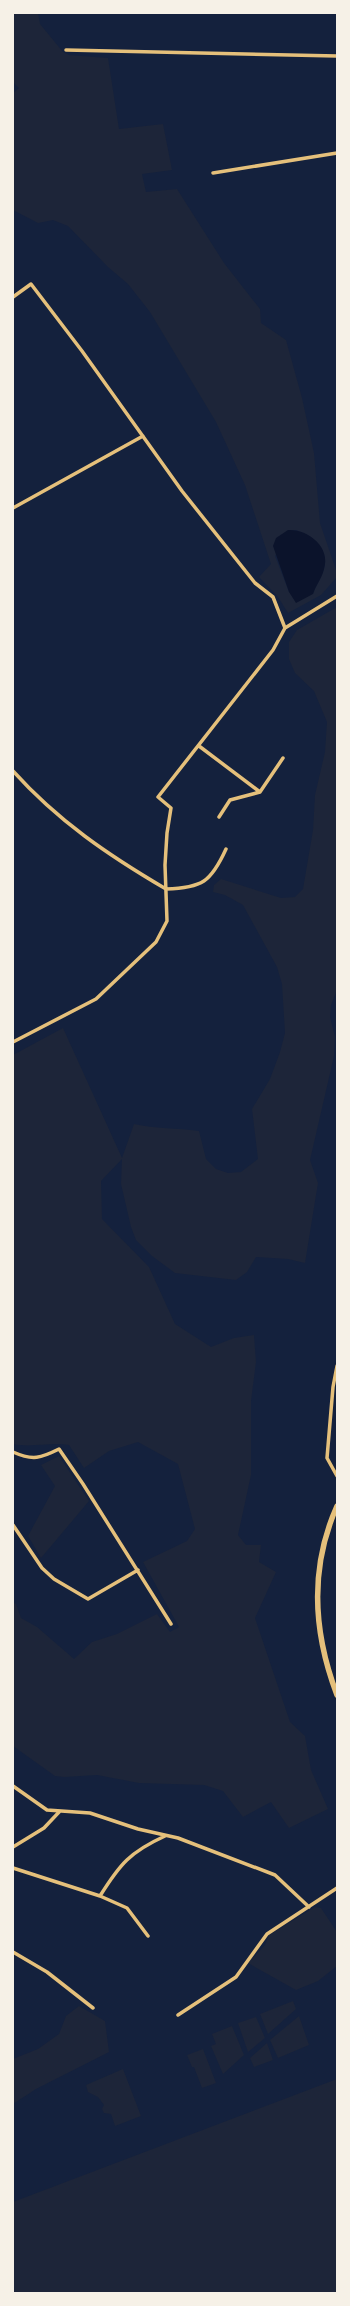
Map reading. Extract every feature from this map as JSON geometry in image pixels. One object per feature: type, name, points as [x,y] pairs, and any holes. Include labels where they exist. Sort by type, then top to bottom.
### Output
[{"type":"main road","points":[[337,1506],[323,1541],[318,1565],[316,1595],[322,1642],[337,1695]]},
{"type":"street","points":[[66,50],[337,56]]},
{"type":"street","points":[[213,173],[337,153]]},
{"type":"street","points":[[13,297],[31,284],[82,351],[182,491],[255,583],[273,597],[286,628]]},
{"type":"street","points":[[13,508],[142,436]]},
{"type":"street","points":[[13,1042],[96,999],[156,942],[167,921],[167,833],[171,808],[158,798],[273,650],[286,628],[337,596]]},
{"type":"street","points":[[199,746],[260,792]]},
{"type":"street","points":[[219,817],[230,800],[260,792],[283,758]]},
{"type":"street","points":[[13,771],[34,794],[111,857],[166,889],[194,888],[216,871],[226,849]]},
{"type":"street","points":[[337,1366],[333,1387],[327,1458],[337,1476]]},
{"type":"street","points":[[13,1452],[22,1456],[40,1458],[59,1449],[138,1570],[171,1624]]},
{"type":"street","points":[[13,1525],[42,1568],[54,1579],[88,1599],[138,1570]]},
{"type":"street","points":[[13,1786],[47,1810],[90,1813],[165,1836],[178,1838],[275,1875],[309,1907]]},
{"type":"street","points":[[13,1847],[44,1828],[60,1811]]},
{"type":"street","points":[[100,1896],[128,1857],[138,1849],[165,1836]]},
{"type":"street","points":[[13,1868],[100,1896],[127,1908],[148,1936]]},
{"type":"street","points":[[178,2014],[236,1977],[267,1934],[337,1888]]},
{"type":"street","points":[[13,1952],[47,1972],[93,2008]]},
{"type":"shaded area","points":[[13,13],[38,13],[40,24],[63,52],[69,55],[108,58],[119,129],[163,124],[172,170],[142,174],[146,192],[177,189],[224,263],[260,309],[261,323],[286,340],[302,398],[314,453],[320,523],[337,573],[337,577],[321,595],[288,613],[278,597],[259,577],[271,564],[245,485],[216,422],[150,312],[128,284],[108,267],[68,226],[53,220],[38,223],[13,210],[13,93],[19,88],[13,82]],"holes":[[[296,530],[302,532],[318,544],[324,555],[324,569],[313,594],[289,592],[275,556],[288,531]]]},
{"type":"shaded area","points":[[288,530],[296,530],[310,536],[316,541],[324,553],[325,561],[323,572],[313,594],[296,603],[289,592],[273,546],[276,538]]},
{"type":"shaded area","points":[[337,607],[337,990],[331,1005],[330,1017],[335,1037],[334,1056],[310,1160],[318,1183],[305,1263],[288,1259],[256,1257],[247,1272],[236,1280],[175,1273],[152,1256],[136,1240],[131,1227],[121,1184],[122,1159],[101,1181],[102,1219],[149,1267],[175,1324],[211,1347],[234,1338],[254,1335],[256,1362],[251,1401],[251,1475],[238,1535],[246,1545],[261,1545],[259,1562],[276,1572],[255,1618],[290,1722],[305,1736],[311,1770],[328,1809],[289,1828],[271,1802],[243,1817],[223,1791],[204,1785],[139,1783],[97,1775],[64,1777],[55,1776],[13,1746],[13,1602],[16,1604],[21,1618],[37,1627],[74,1659],[92,1642],[117,1634],[157,1614],[170,1632],[179,1627],[143,1562],[187,1541],[195,1529],[178,1464],[138,1442],[109,1451],[84,1468],[69,1445],[13,1444],[13,1055],[63,1028],[122,1158],[134,1124],[150,1127],[199,1131],[206,1159],[216,1169],[228,1173],[241,1172],[258,1159],[252,1109],[270,1079],[285,1033],[282,984],[277,967],[243,905],[225,895],[213,892],[214,885],[221,879],[281,898],[295,897],[303,889],[313,830],[315,795],[325,752],[327,722],[314,691],[295,673],[289,659],[289,642],[297,630]]},
{"type":"shaded area","points":[[59,1456],[89,1501],[41,1558],[28,1536],[55,1486],[41,1465]]},
{"type":"shaded area","points":[[315,1907],[321,1908],[337,1932],[337,1966],[318,1981],[296,1990],[248,1963],[265,1945],[269,1935]]},
{"type":"shaded area","points":[[293,2001],[296,2009],[268,2034],[260,2014]]},
{"type":"shaded area","points":[[79,2006],[105,2021],[109,2052],[36,2089],[13,2104],[13,2059],[38,2049],[59,2034],[66,2016]]},
{"type":"shaded area","points":[[299,2016],[309,2045],[278,2058],[270,2040]]},
{"type":"shaded area","points":[[256,2017],[265,2038],[248,2052],[238,2023]]},
{"type":"shaded area","points":[[232,2026],[244,2055],[223,2074],[211,2046],[216,2044],[212,2034]]},
{"type":"shaded area","points":[[267,2043],[273,2060],[254,2067],[250,2058]]},
{"type":"shaded area","points":[[203,2049],[216,2083],[202,2088],[194,2067],[192,2067],[187,2055]]},
{"type":"shaded area","points":[[123,2069],[141,2116],[115,2126],[111,2114],[104,2113],[102,2109],[104,2105],[98,2097],[88,2092],[86,2085]]},
{"type":"shaded area","points":[[337,2079],[337,2293],[13,2293],[13,2202]]}]
